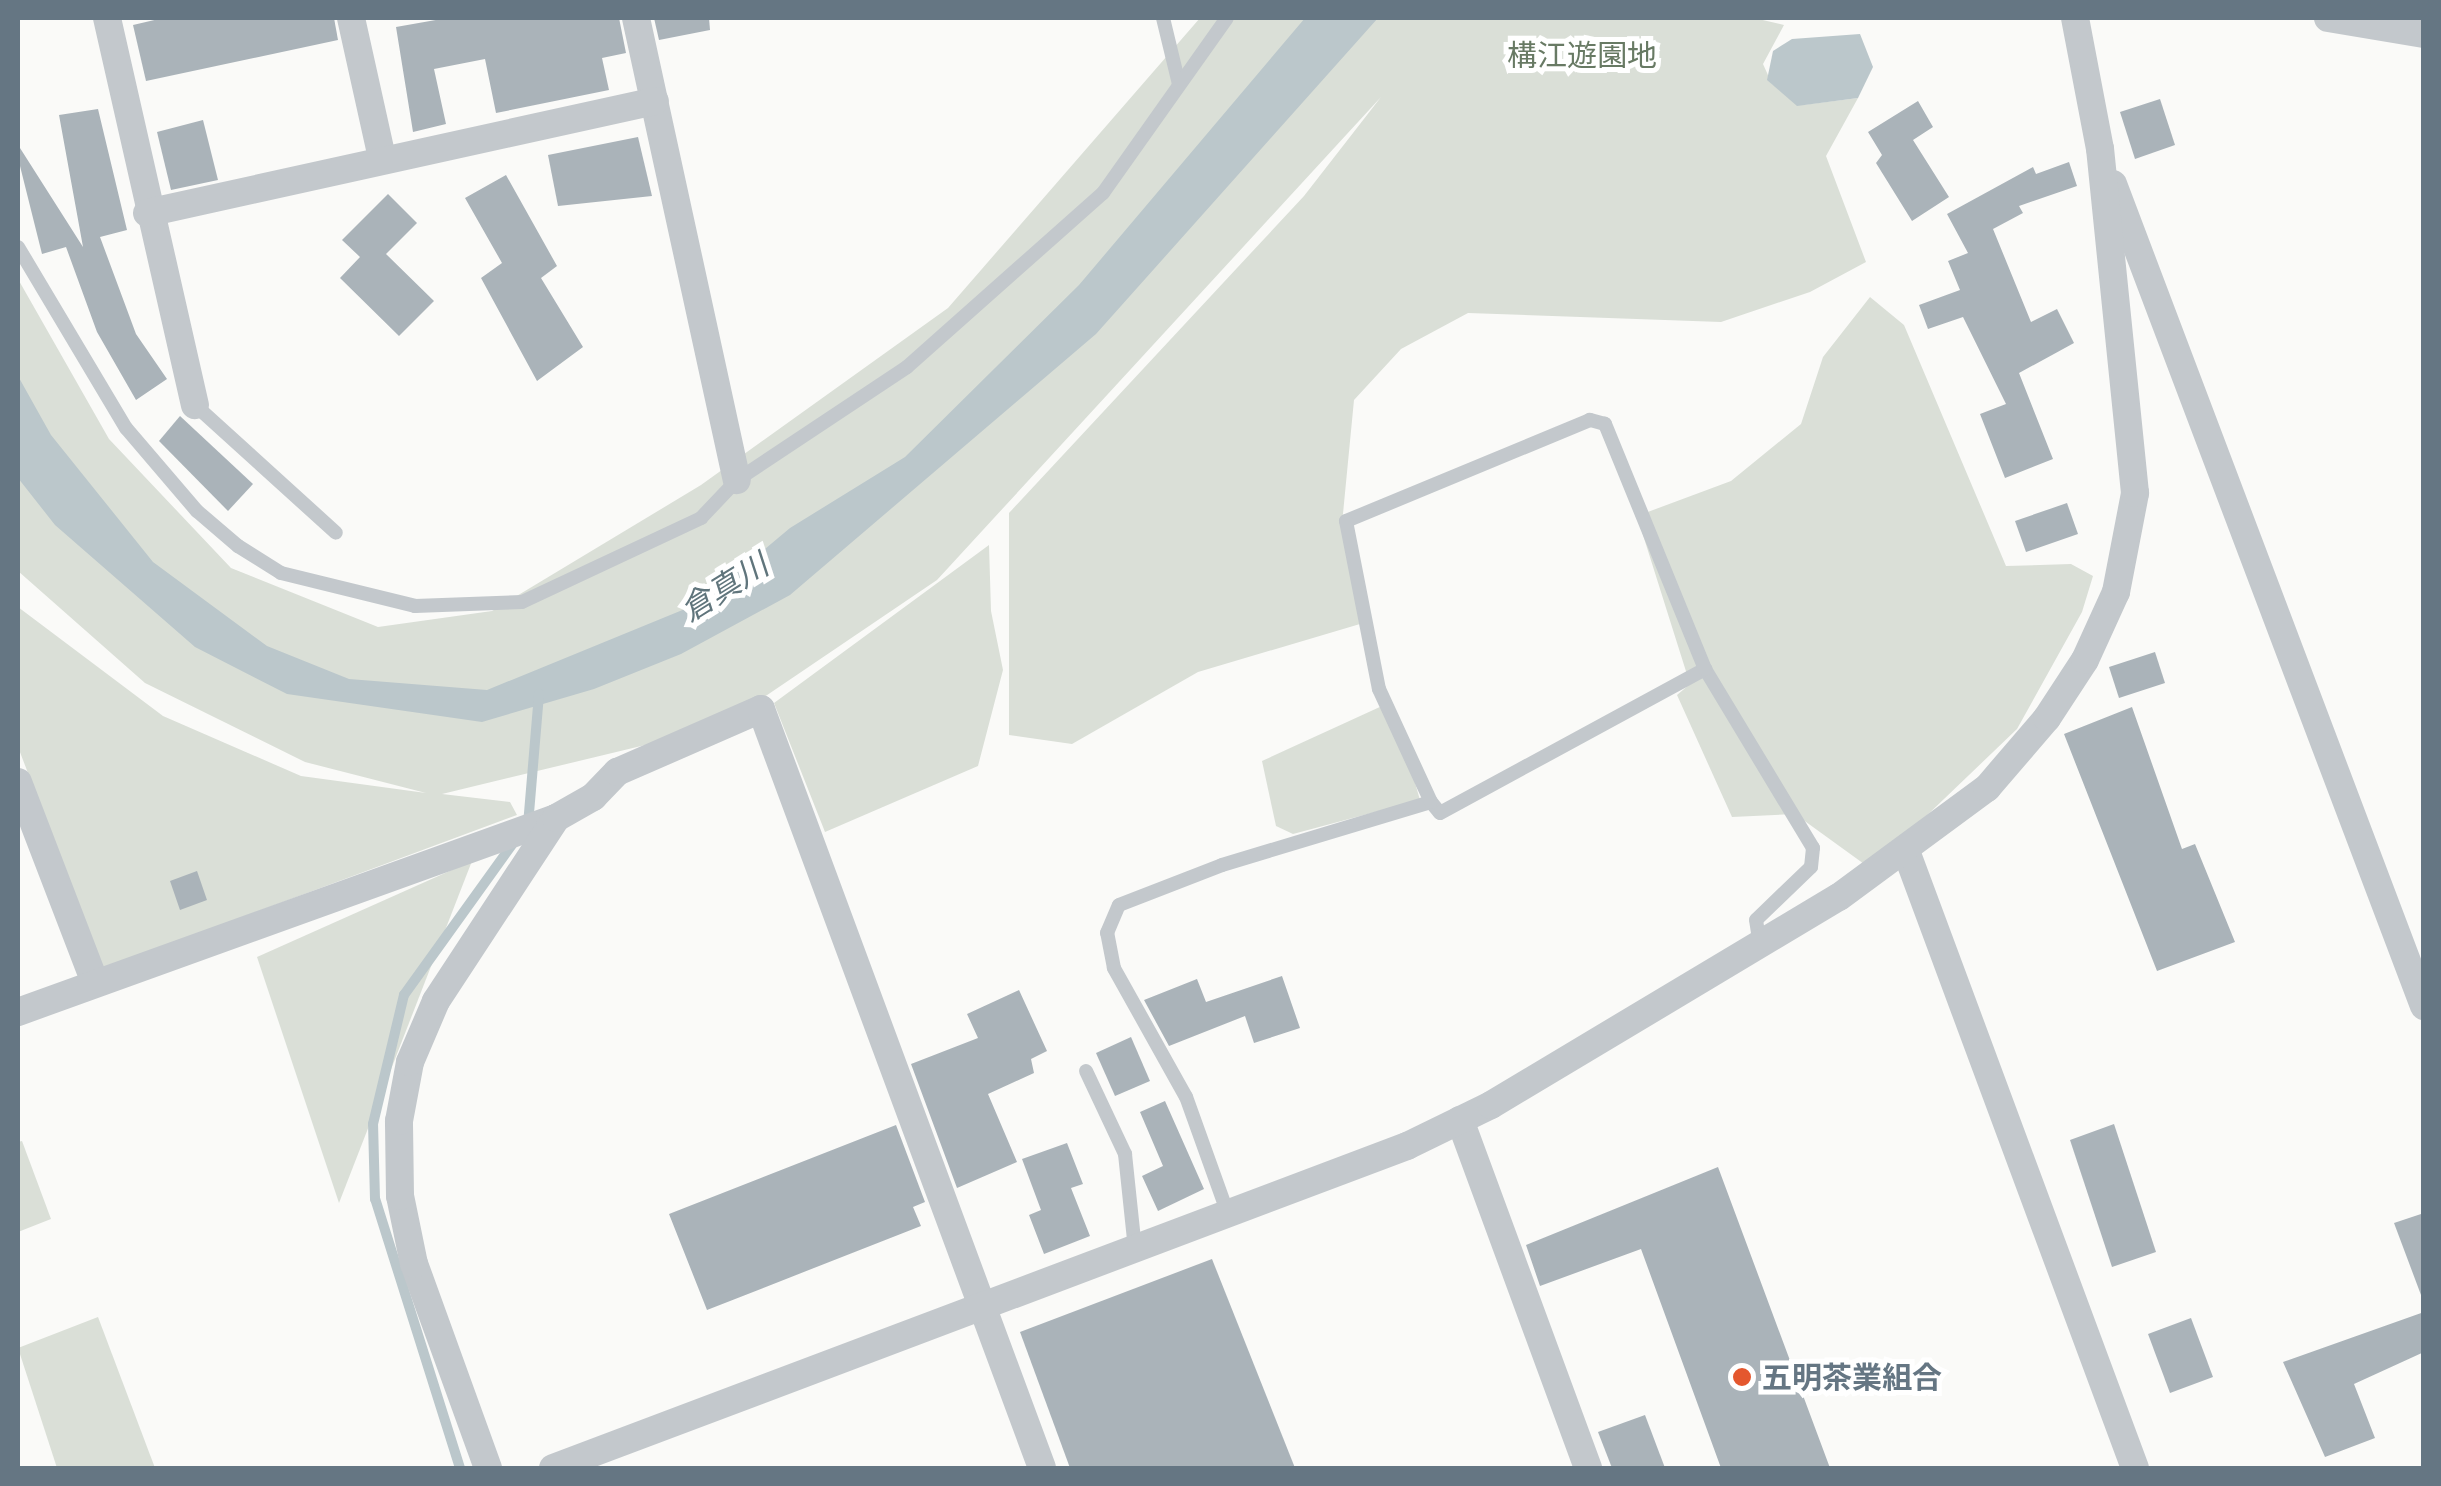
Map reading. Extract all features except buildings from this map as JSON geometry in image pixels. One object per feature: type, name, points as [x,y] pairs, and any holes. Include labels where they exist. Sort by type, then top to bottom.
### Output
[{"type":"street","points":[[107,18],[147,213],[195,405]]},
{"type":"street","points":[[351,18],[382,158]]},
{"type":"street","points":[[636,18],[738,480]]},
{"type":"street","points":[[553,1468],[1228,1214],[1460,1120],[1760,944],[1906,852],[1987,788],[2047,718],[2085,660],[2116,592],[2135,493],[2100,149],[2075,18]]},
{"type":"street","points":[[2328,18],[2424,34]]},
{"type":"street","points":[[147,213],[382,158],[655,101]]},
{"type":"street","points":[[2100,149],[2421,991]]},
{"type":"street","points":[[18,1012],[548,821],[593,797],[617,772],[762,709],[1042,1468]]},
{"type":"street","points":[[18,782],[95,983]]},
{"type":"street","points":[[488,1468],[414,1264],[400,1196],[399,1121],[410,1062],[436,1001],[548,821]]},
{"type":"street","points":[[1906,852],[2135,1468]]},
{"type":"street","points":[[1460,1120],[1588,1468]]},
{"type":"lane","points":[[1163,18],[1179,83]]},
{"type":"lane","points":[[18,247],[126,428],[166,478],[238,546],[282,573],[415,606],[522,602],[701,518],[738,480],[908,367],[1103,193],[1228,18]]},
{"type":"lane","points":[[195,405],[336,533]]},
{"type":"lane","points":[[1706,670],[1440,813],[1431,802],[1379,689],[1346,521],[1590,420],[1605,424],[1706,670],[1813,848],[1811,867],[1756,920],[1760,944]]},
{"type":"lane","points":[[1228,1214],[1186,1097],[1114,968],[1107,934],[1119,905],[1222,865],[1431,802]]},
{"type":"lane","points":[[1086,1070],[1125,1154],[1135,1249]]},
{"type":"green space","name":"構江遊園地","points":[[1200,18],[1754,18],[1784,25],[1763,64],[1772,84],[1802,105],[1858,98],[1826,156],[1866,262],[1810,292],[1721,322],[1468,313],[1401,349],[1354,400],[1342,524],[1360,624],[1198,672],[1072,744],[1009,735],[1009,513],[1304,196],[1381,97],[937,580],[720,727],[442,794],[510,802],[517,815],[103,969],[18,747],[18,607],[163,716],[301,776],[426,793],[305,762],[145,683],[18,571],[18,279],[109,439],[231,568],[378,627],[492,611],[701,485],[948,308]]},
{"type":"green space","points":[[1870,297],[1904,325],[2006,566],[2071,564],[2093,576],[2082,612],[2017,729],[1871,869],[1795,814],[1732,817],[1677,695],[1690,684],[1637,516],[1731,481],[1801,424],[1823,357]]},
{"type":"green space","points":[[989,545],[991,611],[1003,670],[978,766],[825,832],[774,703]]},
{"type":"green space","points":[[1382,706],[1403,741],[1420,800],[1293,834],[1276,826],[1262,761]]},
{"type":"green space","points":[[472,861],[339,1203],[257,957]]},
{"type":"green space","points":[[22,1141],[51,1219],[18,1232],[18,1142]]},
{"type":"green space","points":[[98,1317],[155,1468],[57,1468],[18,1348]]},
{"type":"water","name":"倉真川","points":[[1305,18],[1378,18],[1096,334],[790,595],[681,654],[594,689],[482,722],[287,694],[195,647],[55,525],[18,478],[18,376],[51,435],[153,562],[267,646],[349,679],[487,690],[702,602],[790,528],[905,457],[1079,285]]},
{"type":"water","points":[[1860,34],[1873,67],[1858,98],[1797,106],[1767,80],[1773,51],[1792,39]]},
{"type":"waterway","points":[[528,825],[539,693]]},
{"type":"waterway","points":[[460,1468],[375,1199],[373,1124],[404,995],[514,842]]},
{"type":"place","name":"五明茶業組合","points":[[1742,1377]]}]
